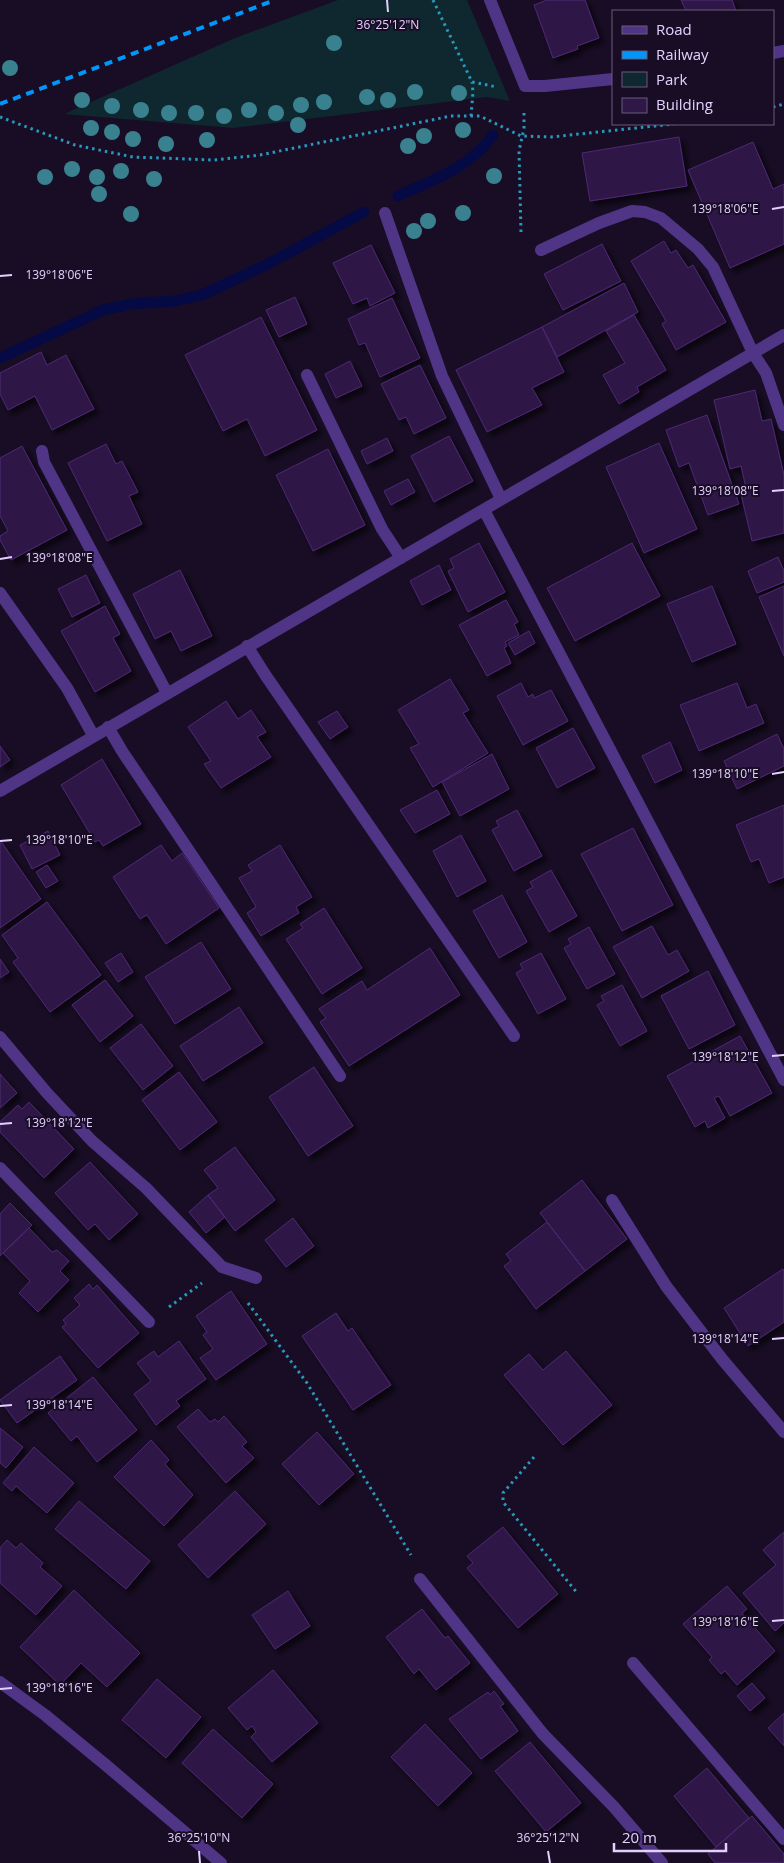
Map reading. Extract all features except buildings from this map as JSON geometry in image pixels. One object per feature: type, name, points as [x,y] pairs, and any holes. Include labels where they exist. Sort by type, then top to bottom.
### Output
[{"type":"street","points":[[490,0],[525,86],[612,80]]},
{"type":"street","points":[[540,250],[599,223],[632,211],[646,212],[661,218],[698,249],[713,267],[753,353],[766,373],[784,425]]},
{"type":"street","points":[[385,213],[442,376],[501,499]]},
{"type":"street","points":[[0,791],[784,335]]},
{"type":"street","points":[[307,375],[382,529],[401,558]]},
{"type":"street","points":[[42,451],[44,462],[167,693]]},
{"type":"street","points":[[484,510],[784,1080]]},
{"type":"street","points":[[0,593],[67,688],[94,735]]},
{"type":"street","points":[[247,646],[514,1036]]},
{"type":"street","points":[[108,727],[122,751],[340,1076]]},
{"type":"street","points":[[0,1037],[47,1093],[92,1141],[146,1188],[222,1267],[256,1278]]},
{"type":"street","points":[[0,1168],[148,1322]]},
{"type":"street","points":[[612,1200],[666,1286],[722,1359],[784,1432]]},
{"type":"street","points":[[420,1578],[543,1734],[614,1807],[662,1863]]},
{"type":"street","points":[[633,1663],[784,1839]]},
{"type":"street","points":[[0,1682],[45,1715],[221,1863]]},
{"type":"path","points":[[433,0],[472,82],[471,116]]},
{"type":"path","points":[[472,82],[504,89],[525,86]]},
{"type":"path","points":[[0,117],[74,145],[133,157],[214,160],[260,155],[451,116],[480,116],[520,136],[551,137],[665,125]]},
{"type":"path","points":[[520,136],[521,246],[540,250]]},
{"type":"path","points":[[148,1322],[222,1267],[307,1384],[419,1568],[420,1578]]},
{"type":"path","points":[[534,1457],[503,1494],[503,1502],[578,1594]]},
{"type":"green space","points":[[338,0],[467,0],[510,101],[487,97],[233,128],[64,114],[235,38]]},
{"type":"waterway","points":[[398,196],[438,178],[463,164],[474,156],[493,135]]},
{"type":"waterway","points":[[0,358],[103,310],[131,304],[175,301],[202,295],[268,264],[364,212]]},
{"type":"railway","points":[[0,104],[275,0]]}]
